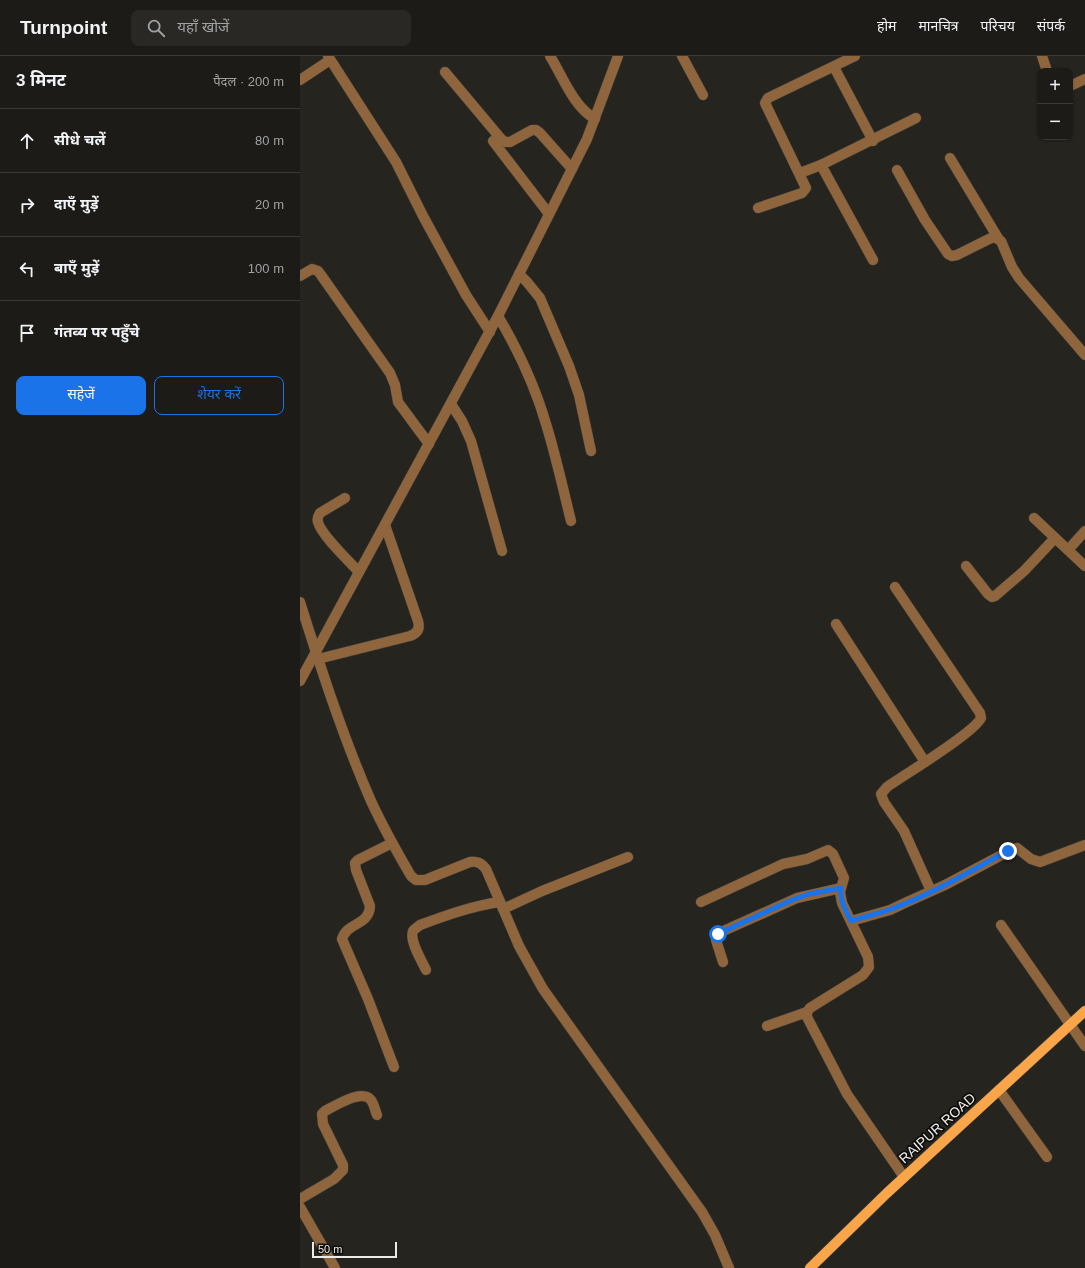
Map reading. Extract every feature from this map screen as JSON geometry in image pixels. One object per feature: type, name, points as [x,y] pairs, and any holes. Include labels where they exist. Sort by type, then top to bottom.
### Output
[{"type":"main road","name":"RAIPUR ROAD","points":[[810,1268],[904,1177],[1085,1011]]},
{"type":"street","points":[[550,56],[578,104],[584,111],[595,119]]},
{"type":"street","points":[[300,681],[317,656],[359,572],[490,332],[587,139],[618,56]]},
{"type":"street","points":[[682,56],[703,95]]},
{"type":"street","points":[[758,208],[802,193],[806,188],[765,103],[768,98],[854,56]]},
{"type":"street","points":[[1042,56],[1046,68]]},
{"type":"street","points":[[300,80],[329,58],[396,162],[423,216],[463,288],[490,332]]},
{"type":"street","points":[[834,67],[872,140]]},
{"type":"street","points":[[445,72],[502,140],[510,142],[532,130],[536,130],[572,169]]},
{"type":"street","points":[[1073,85],[1085,79]]},
{"type":"street","points":[[800,173],[821,165],[916,118]]},
{"type":"street","points":[[494,140],[549,214]]},
{"type":"street","points":[[950,158],[998,238],[1002,241],[1012,267],[1019,278],[1085,355]]},
{"type":"street","points":[[821,165],[873,260]]},
{"type":"street","points":[[897,170],[948,254],[952,256],[957,255],[989,239],[994,237],[998,238]]},
{"type":"street","points":[[300,276],[312,269],[318,271],[390,373],[395,385],[398,402],[429,444]]},
{"type":"street","points":[[519,274],[540,298],[569,366],[579,395],[591,451]]},
{"type":"street","points":[[498,316],[517,350],[538,401],[546,424],[571,522]]},
{"type":"street","points":[[451,404],[471,441],[502,551]]},
{"type":"street","points":[[345,498],[320,514],[317,518],[318,523],[331,541],[359,572]]},
{"type":"street","points":[[1034,518],[1085,566]]},
{"type":"street","points":[[317,656],[410,636],[414,635],[418,631],[420,626],[385,525]]},
{"type":"street","points":[[1068,550],[1085,531]]},
{"type":"street","points":[[966,566],[988,594],[990,596],[995,596],[1024,571],[1056,538]]},
{"type":"street","points":[[895,588],[980,713],[981,718],[975,726],[887,787],[881,794],[884,802],[904,831],[931,891]]},
{"type":"street","points":[[300,602],[351,753],[371,800],[392,843],[411,876],[416,880],[425,880],[476,861],[486,869],[501,906],[543,990],[702,1212],[715,1235],[729,1268]]},
{"type":"street","points":[[836,624],[925,762]]},
{"type":"street","points":[[392,843],[358,860],[355,863],[356,870],[370,906],[370,912],[364,920],[346,930],[342,939],[368,999],[394,1067]]},
{"type":"street","points":[[851,921],[890,910],[1013,849],[1017,848],[1030,859],[1040,862],[1085,845]]},
{"type":"street","points":[[701,902],[783,864],[807,859],[828,850],[843,873],[844,882],[840,892],[842,903],[868,957],[869,967],[863,975],[810,1008],[807,1012],[767,1026]]},
{"type":"street","points":[[426,970],[412,937],[415,928],[420,925],[476,905],[501,906],[628,857]]},
{"type":"street","points":[[724,962],[716,940],[718,934],[721,932],[798,898],[841,888]]},
{"type":"street","points":[[1001,925],[1085,1046]]},
{"type":"street","points":[[807,1012],[808,1022],[846,1094],[904,1177]]},
{"type":"street","points":[[999,1090],[1047,1157]]},
{"type":"street","points":[[300,1199],[334,1179],[342,1170],[343,1165],[323,1124],[322,1114],[325,1111],[348,1100],[364,1095],[371,1100],[377,1114]]},
{"type":"street","points":[[301,1210],[335,1268]]},
{"type":"route","points":[[718,934],[792,900],[809,894],[841,888],[840,892],[842,903],[851,921],[890,910],[945,885],[1008,851]]}]
